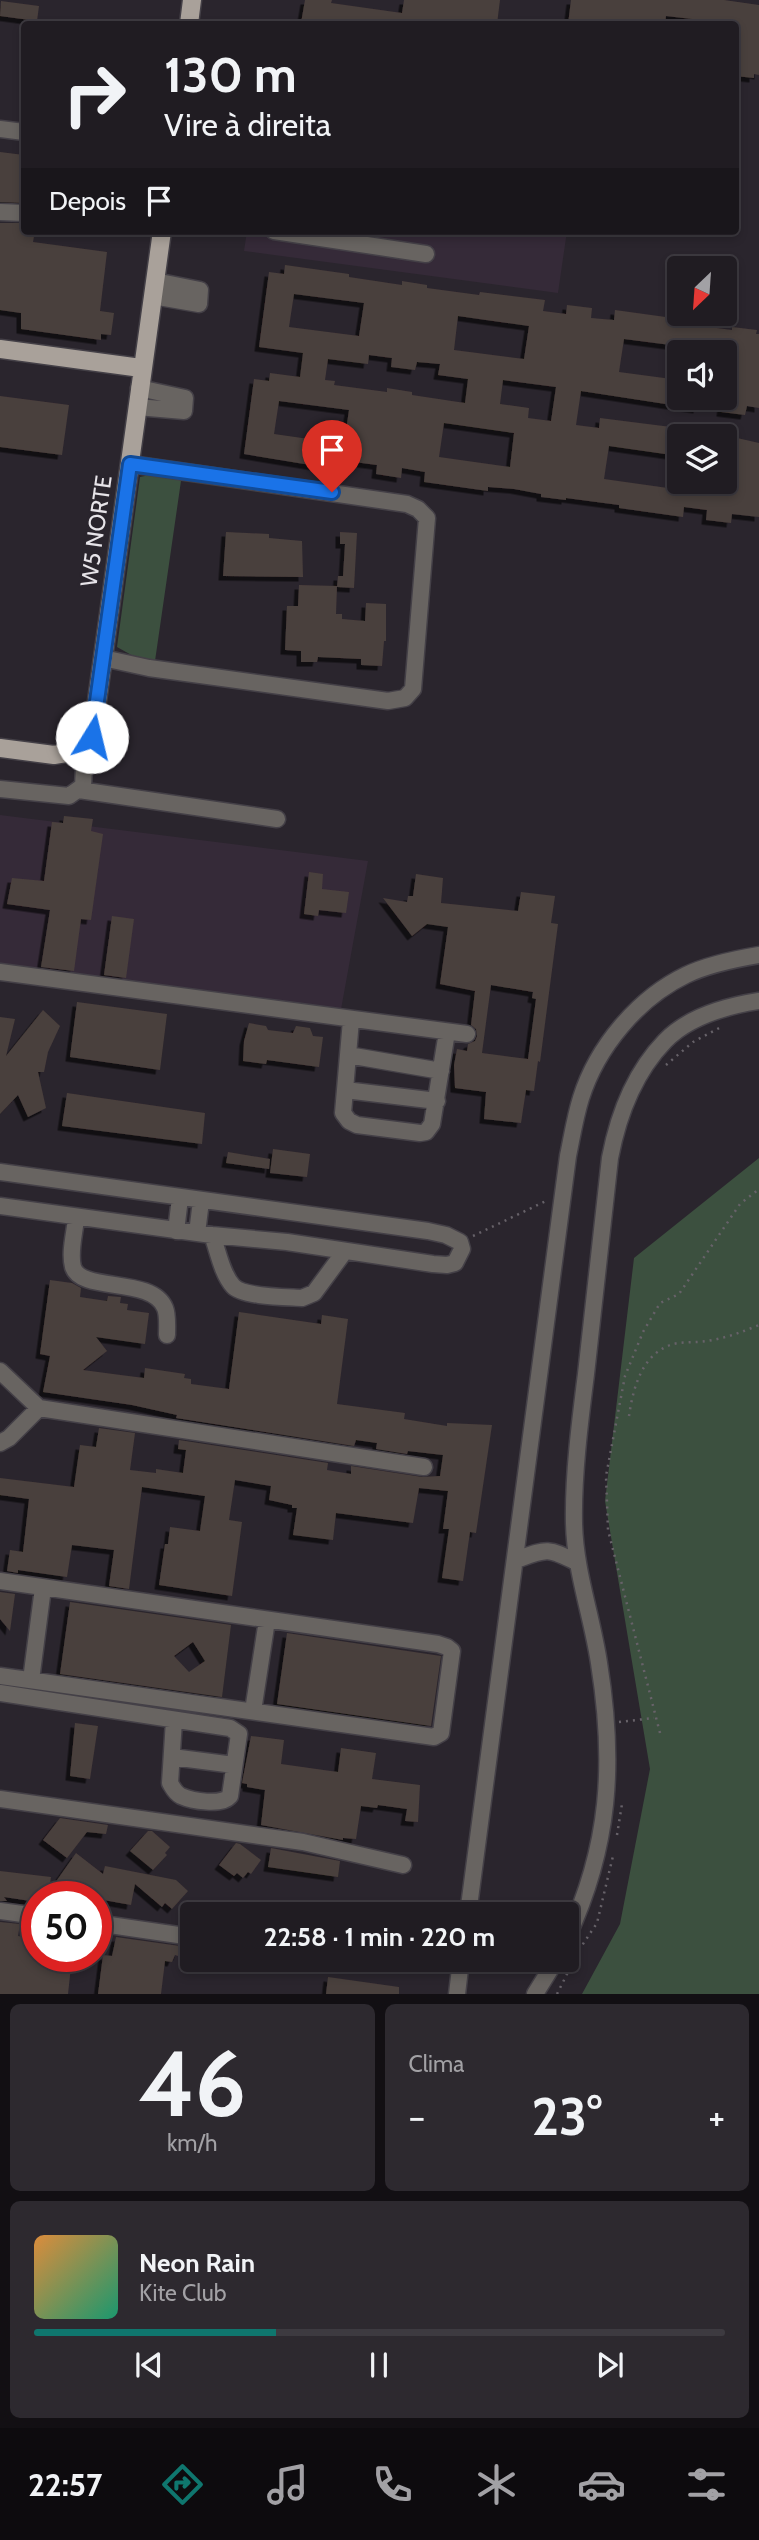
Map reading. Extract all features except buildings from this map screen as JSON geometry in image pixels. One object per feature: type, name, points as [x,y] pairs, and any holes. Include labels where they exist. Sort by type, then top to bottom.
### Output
[{"type":"main road","points":[[189,21],[192,0]]},
{"type":"main road","name":"W5 NORTE","points":[[85,750],[92,737],[161,235]]},
{"type":"main road","points":[[0,349],[141,368]]},
{"type":"main road","points":[[0,748],[54,755],[85,750]]},
{"type":"street","points":[[0,129],[21,132]]},
{"type":"street","points":[[0,212],[21,213]]},
{"type":"street","points":[[311,235],[426,254]]},
{"type":"street","points":[[154,288],[200,297]]},
{"type":"street","points":[[137,407],[185,405],[139,388]]},
{"type":"street","points":[[103,658],[388,701],[405,698],[413,689],[427,518],[418,509],[407,504],[130,464]]},
{"type":"street","points":[[0,789],[69,796],[83,786],[85,750]]},
{"type":"street","points":[[79,790],[277,819]]},
{"type":"street","points":[[470,1902],[568,1156],[581,1097],[607,1043],[644,1003],[686,975],[725,961],[759,955]]},
{"type":"street","points":[[0,972],[467,1034]]},
{"type":"street","points":[[579,1912],[596,1863],[604,1818],[608,1751],[615,1725],[576,1562],[573,1520],[581,1417],[610,1158],[616,1127],[638,1077],[665,1040],[699,1017],[732,1006],[759,1001]]},
{"type":"street","points":[[351,1020],[344,1113],[349,1121],[357,1125],[420,1133],[426,1132],[432,1124],[447,1032]]},
{"type":"street","points":[[348,1055],[441,1070]]},
{"type":"street","points":[[345,1090],[437,1101]]},
{"type":"street","points":[[0,1172],[428,1231],[460,1242],[462,1249],[455,1263],[447,1265],[0,1206]]},
{"type":"street","points":[[176,1231],[180,1198]]},
{"type":"street","points":[[201,1201],[205,1234],[228,1280],[239,1291],[302,1298],[308,1296],[314,1293],[345,1251]]},
{"type":"street","points":[[76,1217],[72,1255],[77,1273],[91,1280],[143,1291],[160,1299],[166,1309],[167,1335]]},
{"type":"street","points":[[0,1370],[40,1408],[424,1467]]},
{"type":"street","points":[[0,1443],[9,1438],[40,1408]]},
{"type":"street","points":[[516,1560],[542,1550],[555,1551],[576,1562]]},
{"type":"street","points":[[0,1581],[438,1644],[451,1648],[452,1651],[441,1733],[434,1737],[0,1676]]},
{"type":"street","points":[[31,1680],[43,1588]]},
{"type":"street","points":[[253,1711],[267,1620]]},
{"type":"street","points":[[0,1693],[174,1720],[235,1730],[239,1734],[230,1796],[226,1801],[183,1797],[174,1791],[170,1783],[174,1720]]},
{"type":"street","points":[[172,1757],[234,1765]]},
{"type":"street","points":[[0,1799],[303,1842],[403,1865]]},
{"type":"street","points":[[0,1911],[21,1914]]},
{"type":"street","points":[[112,1925],[180,1935]]},
{"type":"street","points":[[457,1994],[460,1972]]},
{"type":"street","points":[[535,1994],[549,1972]]},
{"type":"path","points":[[663,1067],[692,1042],[727,1023]]},
{"type":"path","points":[[660,1733],[608,1530],[606,1476],[625,1376],[643,1332],[660,1303],[679,1294],[740,1204],[759,1189]]},
{"type":"path","points":[[460,1242],[565,1192]]},
{"type":"path","points":[[629,1416],[632,1392],[647,1360],[670,1345],[708,1341],[759,1325]]},
{"type":"path","points":[[615,1725],[655,1717]]},
{"type":"path","points":[[557,1994],[579,1950],[597,1923],[621,1818],[622,1793]]},
{"type":"shaded area","points":[[246,235],[566,235],[558,293],[244,251]]},
{"type":"shaded area","points":[[0,815],[368,861],[340,1015],[0,969]]},
{"type":"green space","points":[[160,473],[182,474],[155,661],[135,657],[117,647],[140,477]]},
{"type":"green space","points":[[759,1158],[759,1994],[582,1994],[620,1924],[650,1769],[605,1501],[634,1258]]},
{"type":"route","points":[[92,737],[130,464],[332,492]]}]
